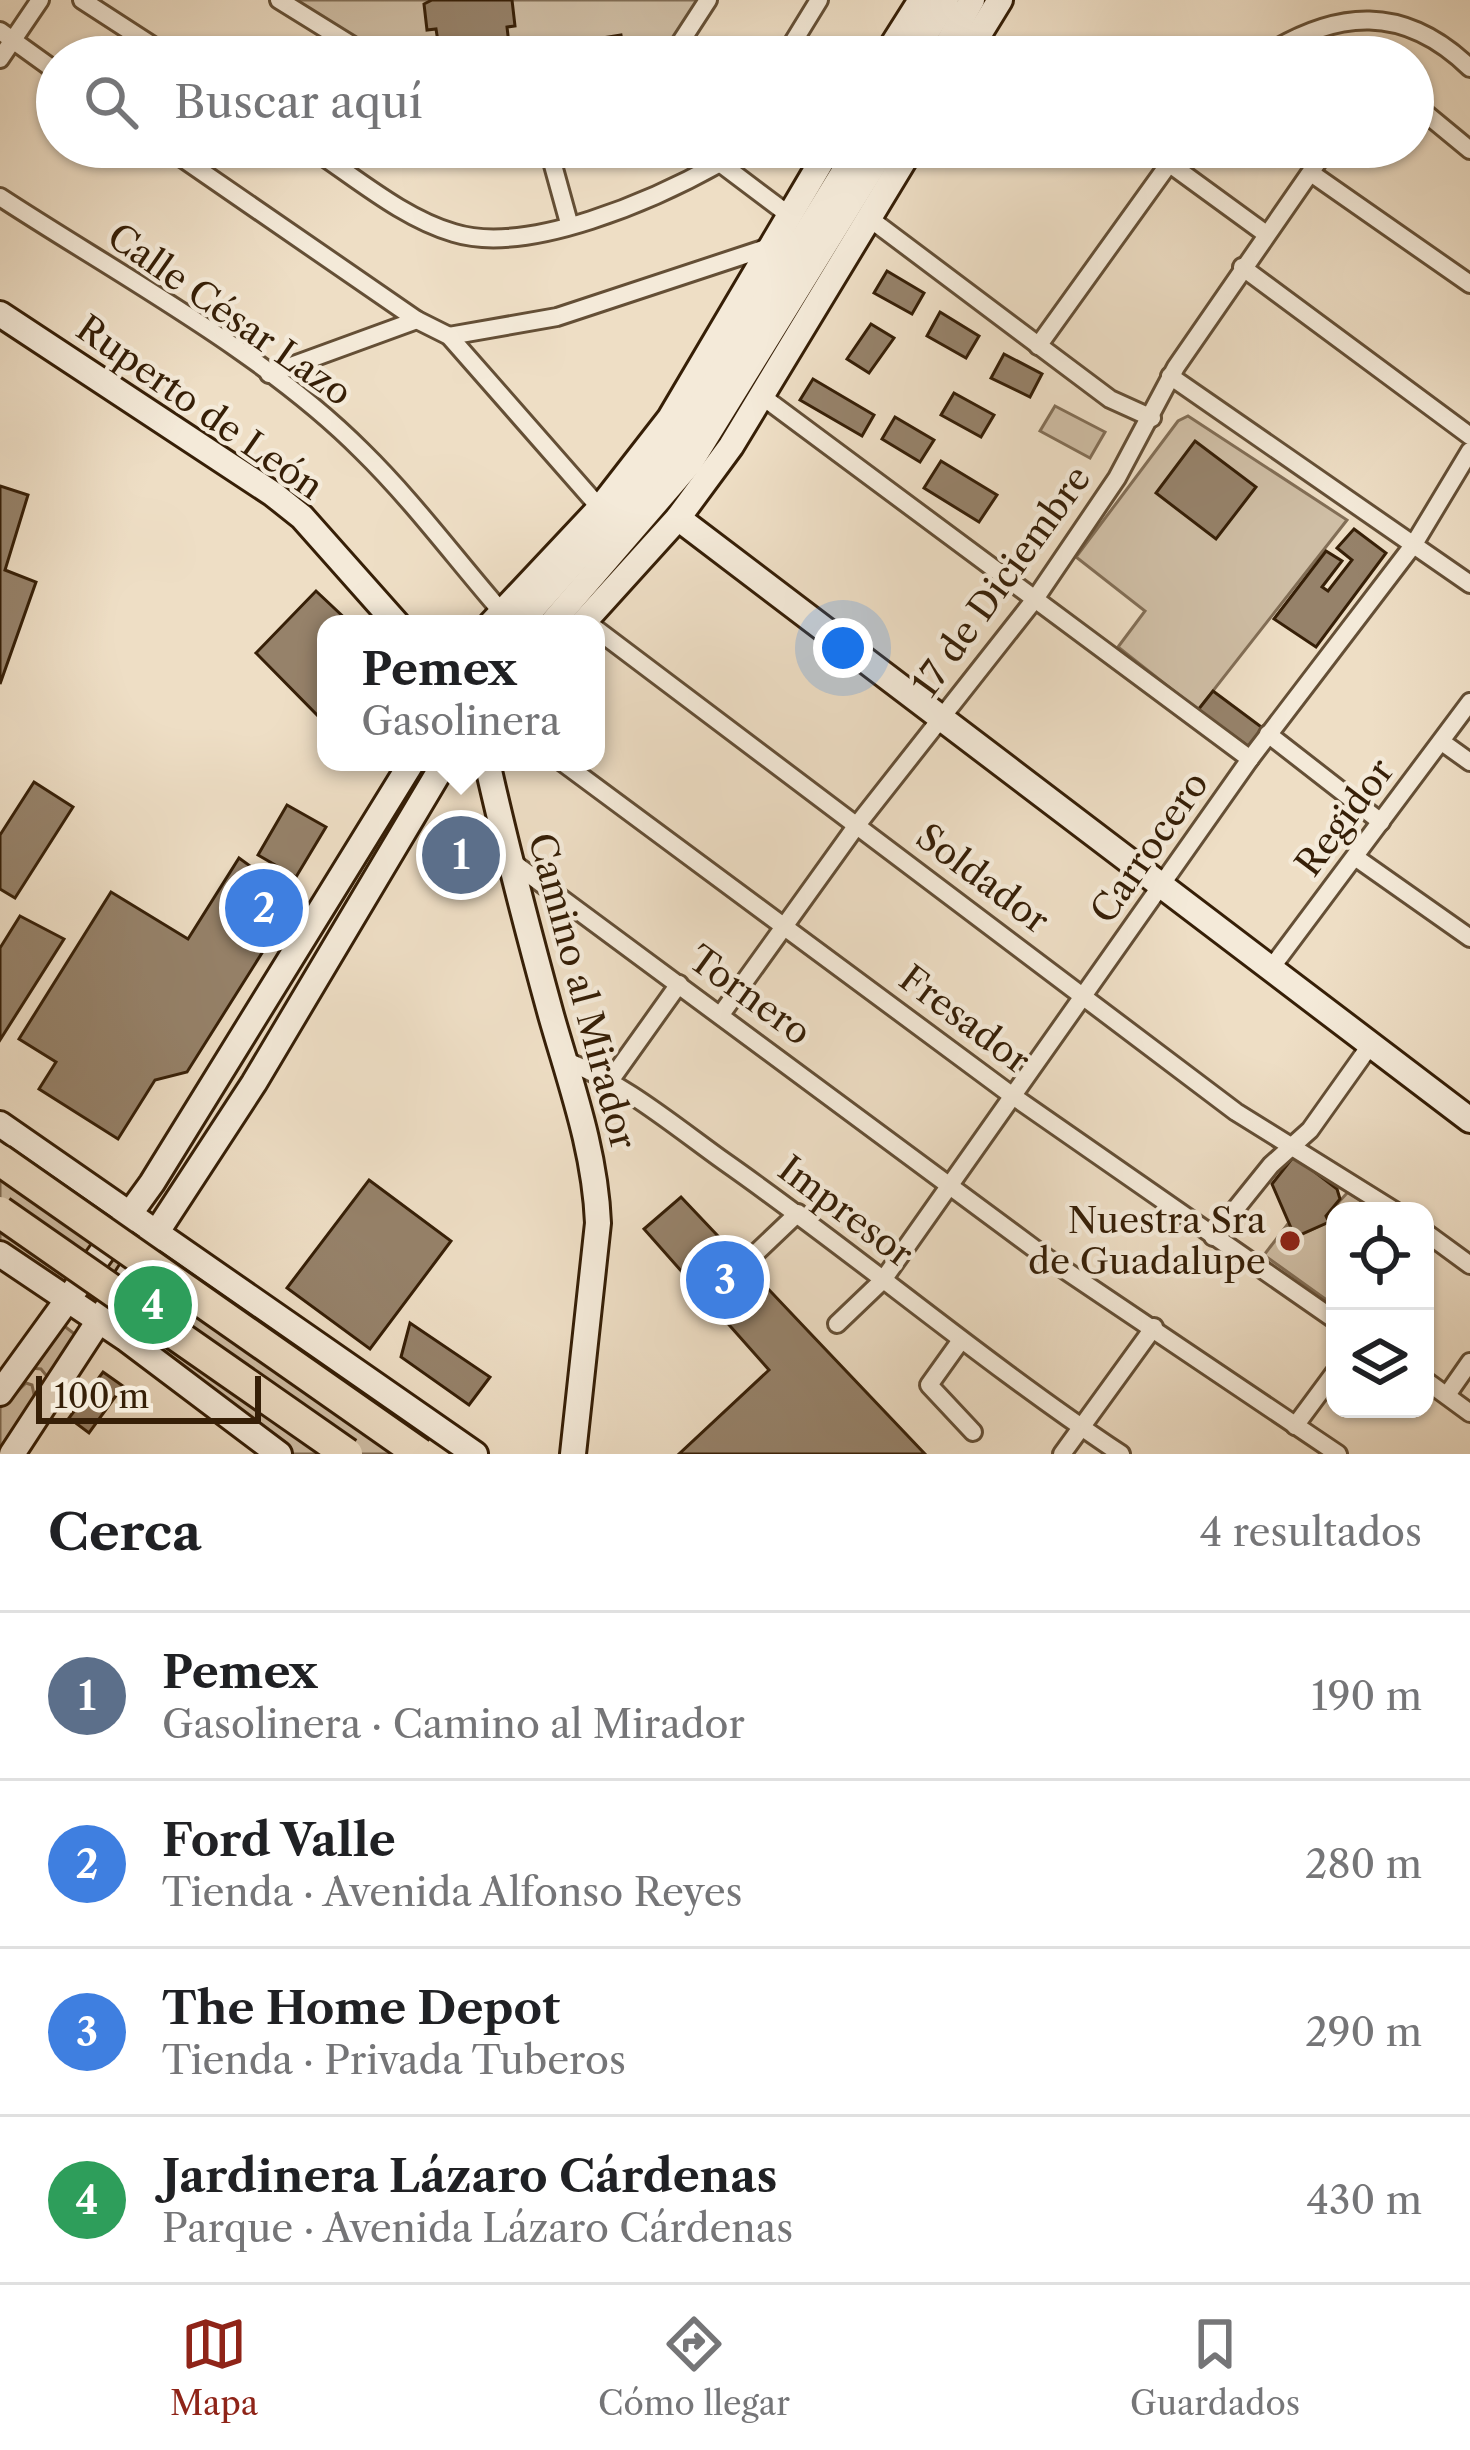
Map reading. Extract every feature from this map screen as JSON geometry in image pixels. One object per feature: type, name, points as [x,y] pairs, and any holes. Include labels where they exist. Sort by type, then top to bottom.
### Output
[{"type":"highway","points":[[0,1160],[420,1454]]},
{"type":"highway","points":[[0,1212],[347,1454]]},
{"type":"main road","points":[[898,36],[921,0]]},
{"type":"main road","points":[[925,36],[946,0]]},
{"type":"main road","points":[[957,36],[972,0]]},
{"type":"main road","points":[[971,36],[983,27],[1000,0]]},
{"type":"main road","points":[[508,615],[670,418],[766,248],[817,168]]},
{"type":"main road","points":[[509,615],[673,450],[846,168]]},
{"type":"main road","points":[[559,615],[691,463],[872,168]]},
{"type":"main road","points":[[596,615],[731,446],[899,168]]},
{"type":"main road","name":"Ruperto de León","points":[[0,314],[273,494],[302,518],[389,615]]},
{"type":"main road","points":[[731,446],[752,368]]},
{"type":"main road","points":[[670,418],[724,371]]},
{"type":"main road","points":[[678,518],[1470,1120]]},
{"type":"main road","points":[[0,1393],[152,1183],[405,771]]},
{"type":"main road","points":[[12,1454],[254,1082],[440,771]]},
{"type":"main road","name":"Camino al Mirador","points":[[490,771],[564,1060],[589,1139],[598,1223],[573,1454]]},
{"type":"main road","points":[[0,1124],[476,1454]]},
{"type":"main road","points":[[0,1254],[27,1260],[43,1257],[72,1227],[73,1192],[55,1163]]},
{"type":"main road","points":[[98,1194],[152,1183]]},
{"type":"main road","points":[[180,1193],[180,1224],[197,1258]]},
{"type":"main road","points":[[0,1254],[199,1392],[279,1454]]},
{"type":"main road","points":[[199,1392],[183,1353],[189,1318],[207,1301],[248,1293]]},
{"type":"main road","points":[[18,1368],[40,1376],[54,1396]]},
{"type":"street","points":[[0,59],[6,36],[40,0]]},
{"type":"street","points":[[82,0],[138,36]]},
{"type":"street","points":[[279,0],[337,36]]},
{"type":"street","points":[[685,36],[708,0]]},
{"type":"street","points":[[797,36],[819,0]]},
{"type":"street","points":[[1303,36],[1317,29],[1400,23],[1433,35],[1470,68]]},
{"type":"street","points":[[6,36],[36,57]]},
{"type":"street","points":[[1434,120],[1470,150]]},
{"type":"street","points":[[196,168],[417,320],[449,336],[600,508]]},
{"type":"street","points":[[342,168],[426,222],[456,234],[513,236],[670,191],[705,168]]},
{"type":"street","points":[[554,168],[569,223]]},
{"type":"street","points":[[739,168],[789,215]]},
{"type":"street","points":[[1038,346],[1167,168]]},
{"type":"street","points":[[1175,168],[1266,234]]},
{"type":"street","name":"17 de Diciembre","points":[[722,1013],[857,825],[1035,599],[1152,418],[1170,376],[1314,168]]},
{"type":"street","points":[[1311,173],[1470,284]]},
{"type":"street","name":"Calle César Lazo","points":[[0,197],[269,374],[363,451],[500,615]]},
{"type":"street","points":[[869,218],[1121,406],[1152,418]]},
{"type":"street","points":[[449,336],[557,317],[766,248]]},
{"type":"street","points":[[1242,267],[1470,436]]},
{"type":"street","points":[[269,374],[417,320]]},
{"type":"street","points":[[1170,376],[1470,584]]},
{"type":"street","points":[[763,397],[1250,759]]},
{"type":"street","name":"Carrocero","points":[[837,1324],[883,1280],[1010,1094],[1164,888],[1268,734],[1414,544],[1470,451]]},
{"type":"street","name":"Soldador","points":[[605,638],[1292,1148],[1380,1202]]},
{"type":"street","name":"Regidor","points":[[1269,971],[1470,702]]},
{"type":"street","points":[[1268,734],[1381,821]]},
{"type":"street","points":[[1442,742],[1470,762]]},
{"type":"street","name":"Fresador","points":[[574,771],[1010,1094],[1326,1314]]},
{"type":"street","points":[[1355,856],[1470,938]]},
{"type":"street","name":"Tornero","points":[[511,860],[948,1185],[1339,1454]]},
{"type":"street","points":[[611,1078],[680,984]]},
{"type":"street","points":[[1213,1237],[1271,1165],[1292,1148],[1369,1047]]},
{"type":"street","name":"Impresor","points":[[564,1060],[611,1078],[798,1213],[959,1342],[1121,1454]]},
{"type":"street","points":[[758,1252],[798,1213]]},
{"type":"street","points":[[1434,1239],[1470,1265]]},
{"type":"street","points":[[1062,1454],[1154,1327]]},
{"type":"street","points":[[959,1342],[929,1385],[974,1432]]},
{"type":"street","points":[[1447,1395],[1470,1362]]},
{"type":"street","points":[[1295,1426],[1326,1384]]},
{"type":"street","points":[[1434,1386],[1470,1413]]},
{"type":"shaded area","points":[[281,0],[706,0],[683,36],[342,36]]},
{"type":"shaded area","points":[[1055,406],[1105,432],[1090,458],[1040,431]]},
{"type":"shaded area","points":[[1188,416],[1347,520],[1198,710],[1118,647],[1145,611],[1076,557],[1178,421]]},
{"type":"shaded area","points":[[0,1150],[431,1454],[286,1454],[0,1249]]},
{"type":"shaded area","points":[[1348,1192],[1363,1202],[1339,1202]]},
{"type":"shaded area","points":[[1326,1223],[1326,1300],[1264,1255],[1287,1225],[1296,1237]]},
{"type":"shaded area","points":[[63,1325],[81,1339],[50,1380],[41,1369],[30,1368]]},
{"type":"shaded area","points":[[26,1383],[32,1385],[35,1399],[0,1448],[0,1408]]},
{"type":"building","points":[[432,0],[512,0],[515,26],[507,27],[508,36],[437,36],[436,29],[427,30],[424,4]]},
{"type":"building","points":[[887,271],[924,293],[912,314],[874,293]]},
{"type":"building","points":[[940,312],[979,336],[966,358],[927,336]]},
{"type":"building","points":[[871,324],[894,338],[869,373],[847,359]]},
{"type":"building","points":[[1004,354],[1042,374],[1030,397],[991,378]]},
{"type":"building","points":[[813,379],[874,415],[862,436],[800,400]]},
{"type":"building","points":[[954,393],[994,415],[981,437],[941,415]]},
{"type":"building","points":[[895,417],[934,440],[920,462],[882,439]]},
{"type":"building","points":[[1195,441],[1256,487],[1216,539],[1156,493]]},
{"type":"building","points":[[941,461],[997,495],[979,522],[924,488]]},
{"type":"building","points":[[0,486],[28,495],[5,570],[36,582],[0,684]]},
{"type":"building","points":[[1354,529],[1386,553],[1316,647],[1274,619],[1326,551],[1342,561],[1322,587],[1328,591],[1352,560],[1337,548]]},
{"type":"building","points":[[316,591],[341,615],[317,615],[317,715],[256,653]]},
{"type":"building","points":[[1213,691],[1264,729],[1249,747],[1198,710]]},
{"type":"building","points":[[34,782],[73,807],[15,898],[0,889],[0,835]]},
{"type":"building","points":[[287,805],[326,827],[296,877],[258,855]]},
{"type":"building","points":[[468,833],[476,878],[459,883],[450,838]]},
{"type":"building","points":[[239,858],[296,899],[187,1072],[155,1080],[118,1139],[39,1089],[56,1062],[19,1039],[111,892],[188,939]]},
{"type":"building","points":[[20,916],[64,939],[0,1040],[0,948]]},
{"type":"building","points":[[1294,1156],[1337,1189],[1340,1199],[1326,1202],[1326,1223],[1295,1237],[1272,1184]]},
{"type":"building","points":[[369,1180],[451,1241],[370,1349],[287,1288]]},
{"type":"building","points":[[681,1197],[925,1454],[679,1454],[769,1370],[644,1229]]},
{"type":"building","points":[[410,1323],[490,1377],[469,1405],[401,1357]]},
{"type":"building","points":[[103,1372],[123,1386],[89,1433],[69,1418]]},
{"type":"place","name":"Pemex","points":[[461,855]]},
{"type":"place","name":"Ford Valle","points":[[264,908]]},
{"type":"place","name":"Nuestra Sra de Guadalupe","points":[[1290,1241]]},
{"type":"place","name":"The Home Depot","points":[[725,1280]]},
{"type":"place","name":"Jardinera Lázaro Cárdenas","points":[[153,1305]]}]
